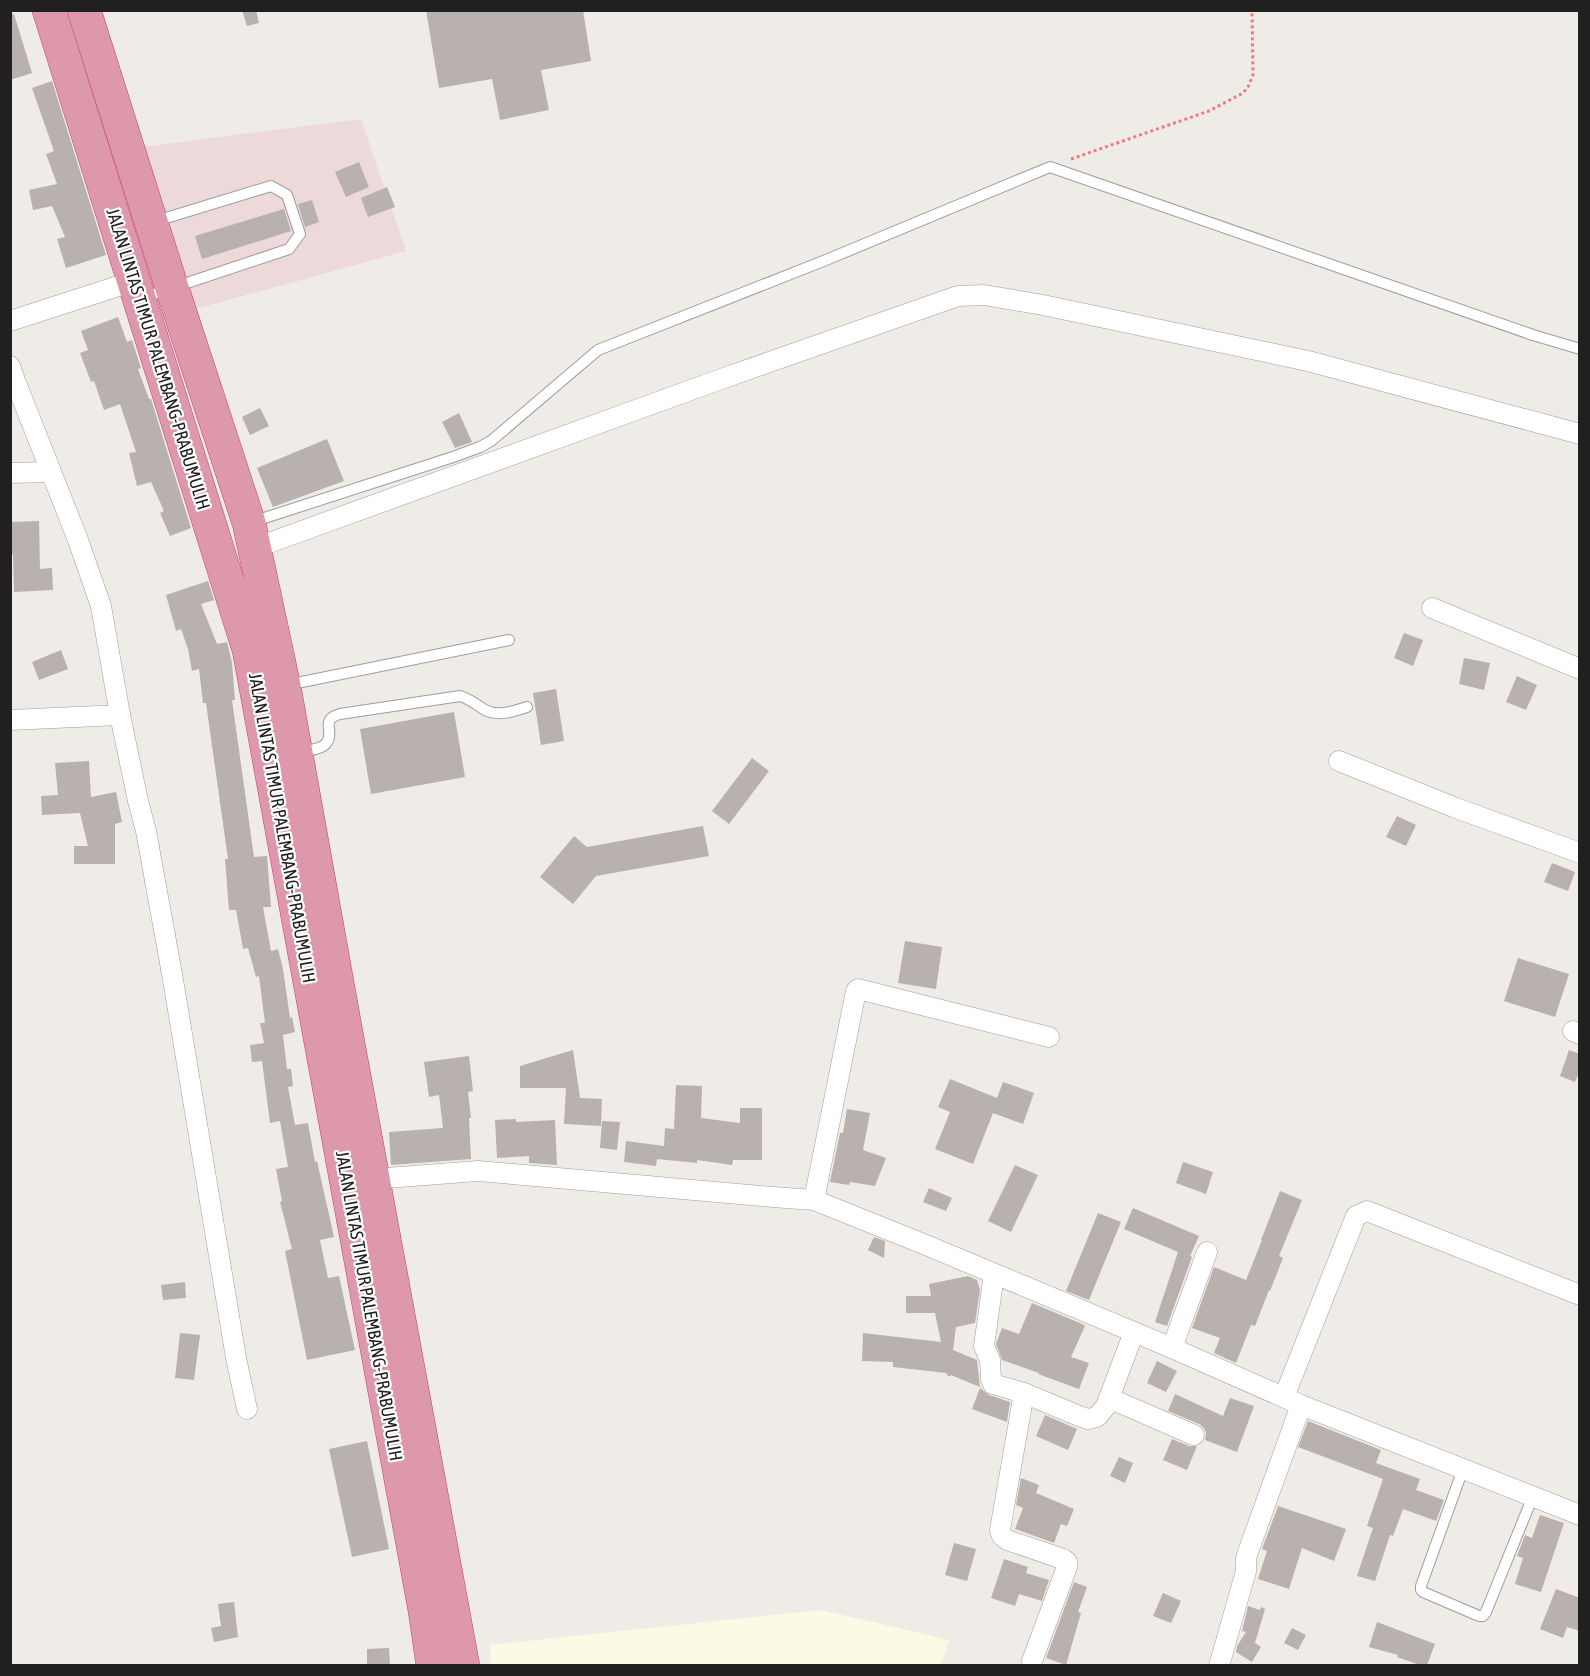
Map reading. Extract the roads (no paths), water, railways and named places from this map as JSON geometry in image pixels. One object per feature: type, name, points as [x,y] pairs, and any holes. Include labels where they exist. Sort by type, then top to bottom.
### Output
[{"type":"highway","name":"JALAN LINTAS TIMUR PALEMBANG-PRABUMULIH","points":[[49,10],[135,227],[172,288],[252,535],[284,686],[463,1665]]},
{"type":"highway","name":"JALAN LINTAS TIMUR PALEMBANG-PRABUMULIH","points":[[84,10],[135,227],[136,290],[249,650],[421,1588],[433,1665]]},
{"type":"street","points":[[14,320],[68,304],[136,290]]},
{"type":"street","points":[[252,535],[735,374],[958,296],[984,295],[1043,305],[1308,361],[1580,434]]},
{"type":"street","points":[[12,377],[78,540],[101,606],[120,715],[150,853],[236,1358],[247,1409]]},
{"type":"street","points":[[10,473],[51,472]]},
{"type":"street","points":[[1432,608],[1580,669]]},
{"type":"street","points":[[10,720],[120,715]]},
{"type":"street","points":[[1339,760],[1456,808],[1580,853]]},
{"type":"street","points":[[814,1200],[853,1003],[858,989],[1049,1037]]},
{"type":"street","points":[[373,1179],[478,1171],[814,1200],[1134,1332],[1292,1401],[1580,1515]]},
{"type":"street","points":[[1219,1665],[1246,1571],[1246,1559],[1292,1401],[1356,1216],[1367,1211],[1580,1295]]},
{"type":"street","points":[[1172,1348],[1207,1252]]},
{"type":"street","points":[[994,1274],[984,1341],[992,1366],[993,1383],[1088,1419],[1097,1417],[1102,1413],[1109,1398],[1134,1332]]},
{"type":"street","points":[[1024,1393],[1000,1530],[1002,1536],[1007,1540],[1063,1559],[1067,1563],[1032,1661]]},
{"type":"street","points":[[1109,1398],[1194,1435]]},
{"type":"lane","points":[[252,535],[480,447],[491,441],[598,350],[826,260],[1050,167],[1580,350]]},
{"type":"lane","points":[[135,227],[271,186],[287,195],[300,234],[289,249],[172,288],[136,290]]},
{"type":"lane","points":[[284,686],[509,640]]},
{"type":"lane","points":[[296,753],[322,747],[328,742],[329,720],[332,716],[340,714],[460,696],[492,712],[505,713],[527,707]]},
{"type":"lane","points":[[1463,1468],[1421,1590],[1479,1616],[1483,1616],[1486,1612],[1533,1496]]}]
